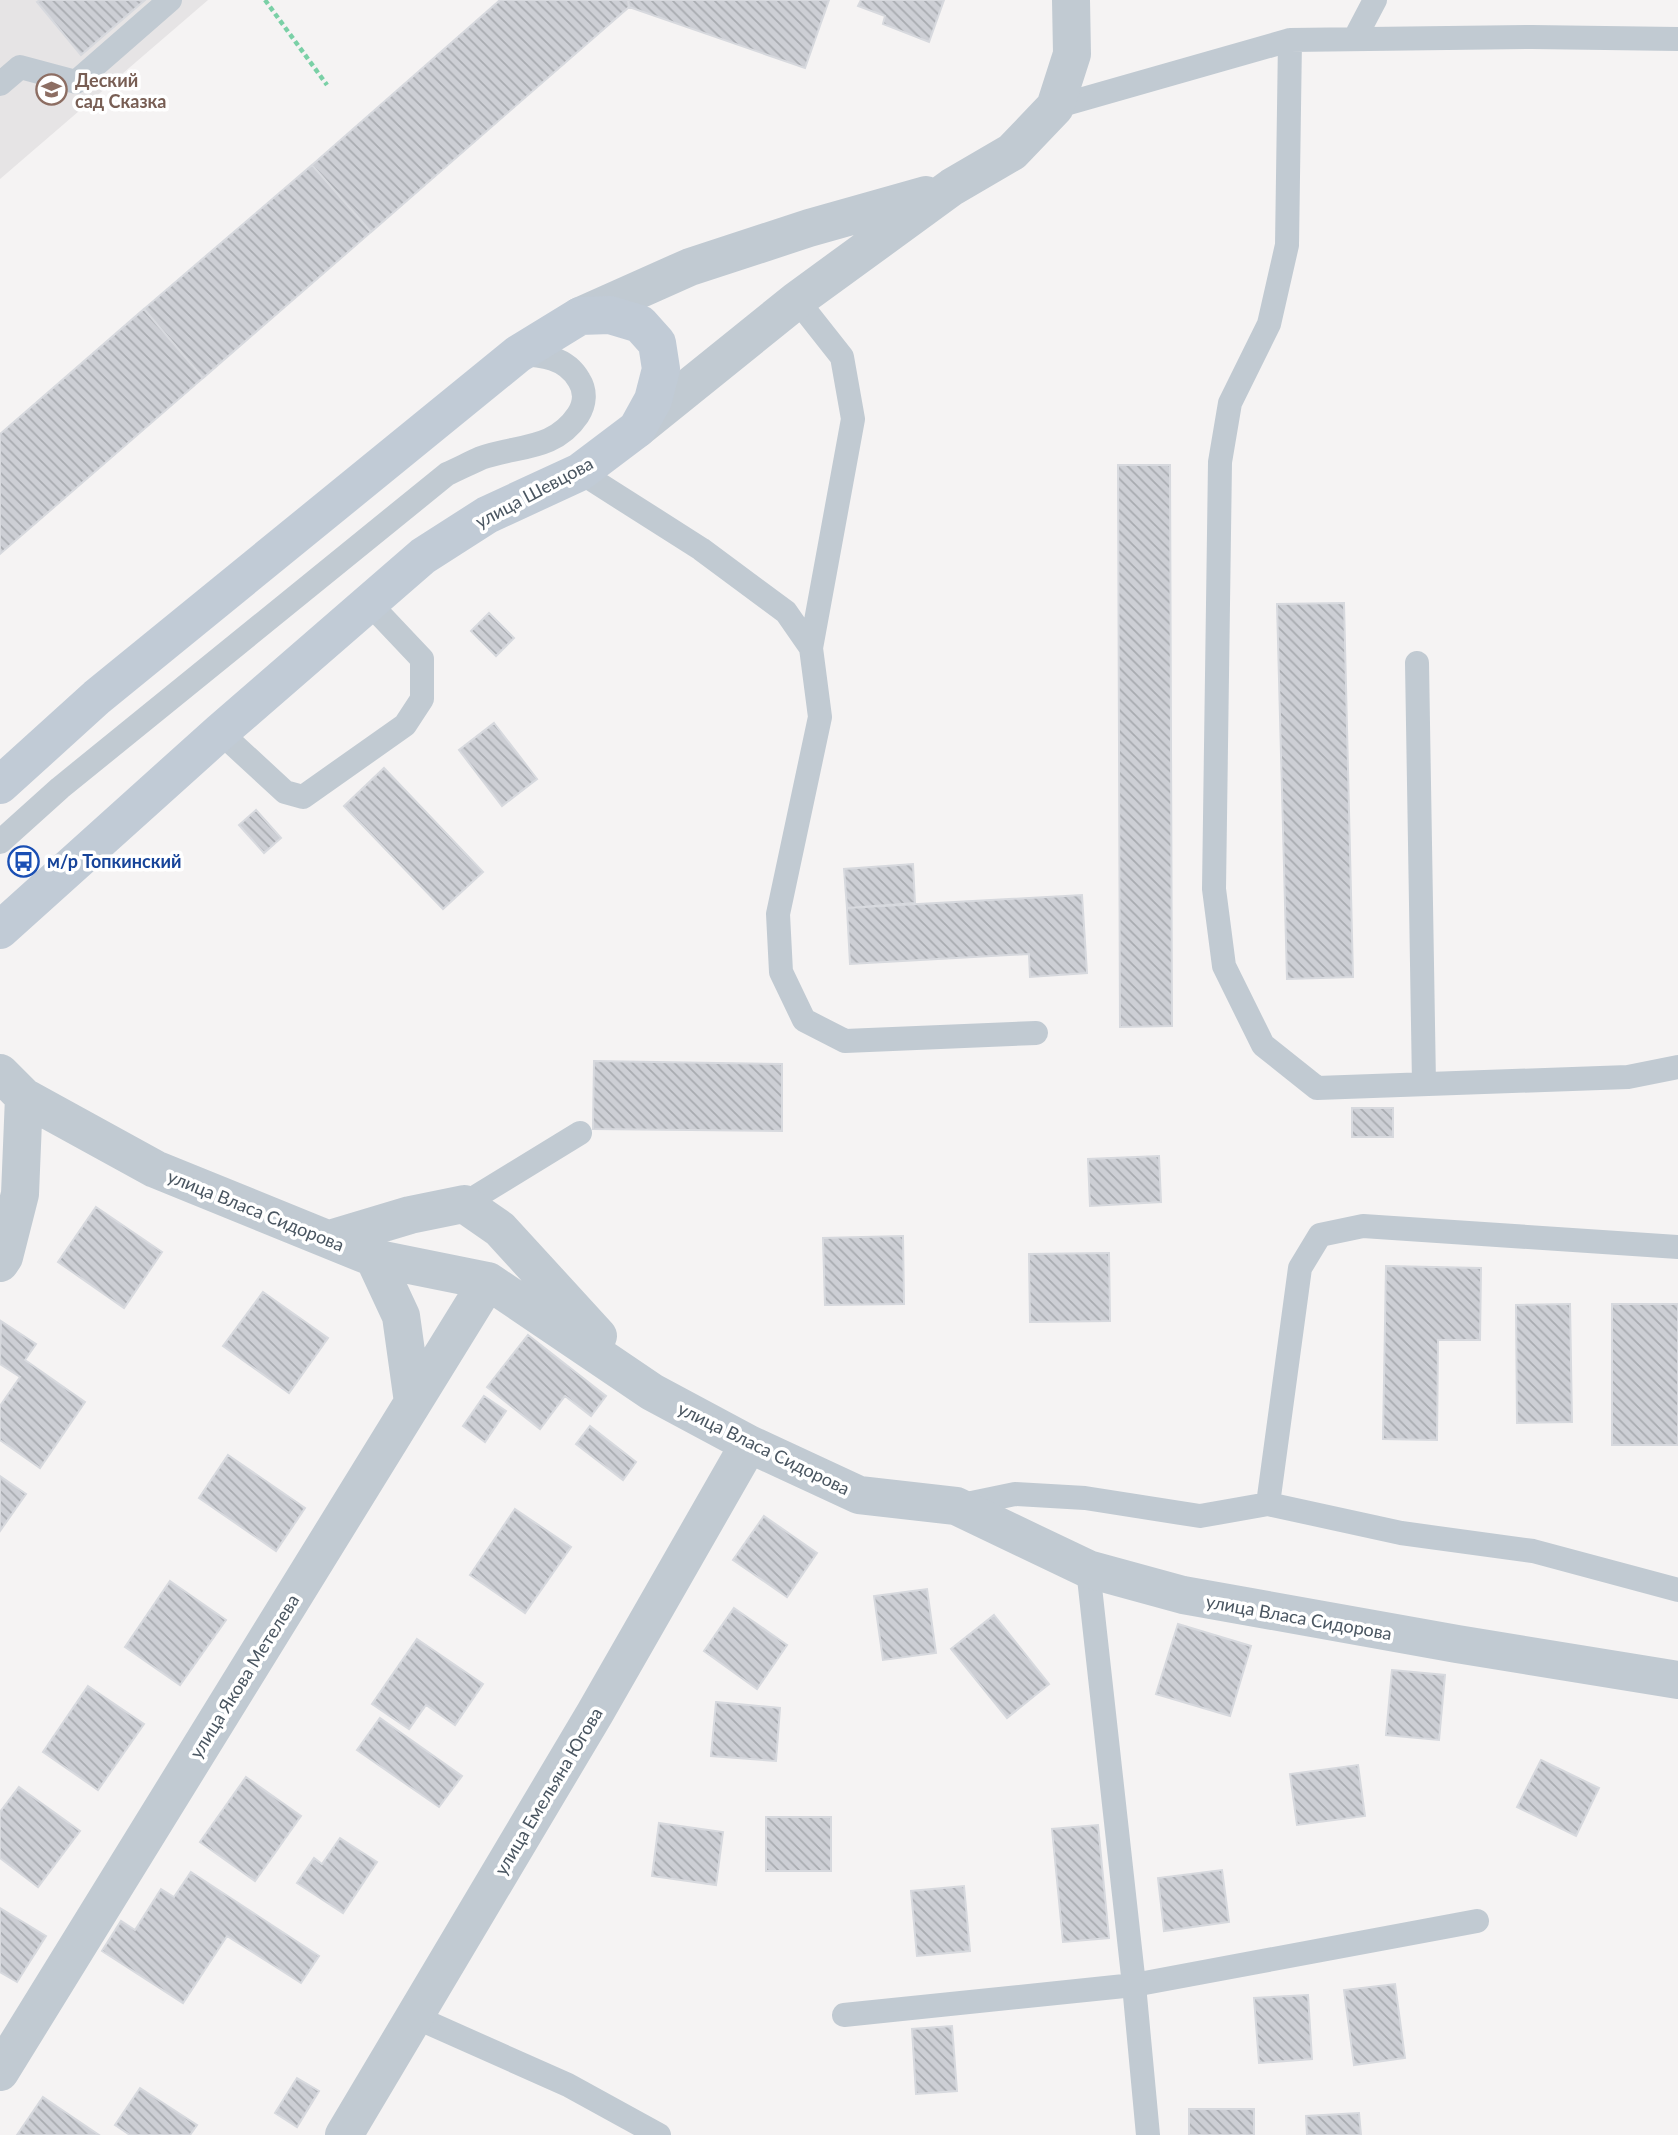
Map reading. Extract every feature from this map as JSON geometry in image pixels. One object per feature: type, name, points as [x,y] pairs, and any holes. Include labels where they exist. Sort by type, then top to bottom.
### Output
[{"type":"main road","points":[[0,785],[97,697],[518,354],[580,316],[610,315],[640,324],[657,343],[661,369],[653,400],[637,429]]},
{"type":"main road","name":"улица Шевцова","points":[[0,930],[220,732],[424,556],[487,515],[580,472],[637,429]]},
{"type":"street","points":[[1055,107],[1072,54],[1072,0]]},
{"type":"street","name":"улица Шевцова","points":[[637,429],[797,300],[952,187],[1012,152],[1055,107]]},
{"type":"street","points":[[580,316],[690,267],[809,228],[952,187]]},
{"type":"street","points":[[0,1263],[4,1257],[20,1194],[12,1085]]},
{"type":"street","name":"улица Власа Сидорова","points":[[12,1085],[155,1169],[374,1258],[488,1281],[652,1392],[749,1444],[859,1495],[957,1506],[1087,1569],[1183,1595],[1299,1618],[1678,1680]]},
{"type":"street","points":[[330,1239],[410,1215],[464,1204],[499,1229],[652,1392]]},
{"type":"street","points":[[374,1258],[401,1316],[413,1402]]},
{"type":"street","name":"улица Якова Метелева","points":[[0,2072],[488,1281]]},
{"type":"street","name":"улица Емельяна Югова","points":[[344,2135],[595,1713],[749,1444]]},
{"type":"lane","points":[[0,84],[20,67],[76,82],[170,0]]},
{"type":"lane","points":[[1355,38],[1376,0]]},
{"type":"lane","points":[[1055,107],[1290,40],[1678,39]]},
{"type":"lane","points":[[1290,40],[1287,245],[1269,324],[1230,403],[1220,462],[1214,889],[1224,966],[1263,1045],[1317,1088],[1628,1077],[1678,1067]]},
{"type":"lane","points":[[797,300],[842,357],[853,419],[811,648],[820,717],[778,914],[781,972],[804,1020],[845,1041],[1036,1032]]},
{"type":"lane","points":[[0,842],[60,788],[447,474],[482,458],[541,444],[569,429],[582,408],[584,388],[573,369],[547,355],[518,354]]},
{"type":"lane","points":[[580,472],[701,549],[786,612],[811,648]]},
{"type":"lane","points":[[220,732],[285,792],[303,797],[405,725],[422,699],[422,659],[370,604]]},
{"type":"lane","points":[[1417,663],[1424,1084]]},
{"type":"lane","points":[[464,1204],[580,1133]]},
{"type":"lane","points":[[1268,1504],[1300,1268],[1320,1235],[1363,1226],[1678,1247]]},
{"type":"lane","points":[[957,1506],[1015,1494],[1085,1498],[1200,1516],[1268,1504],[1401,1533],[1533,1551],[1678,1590]]},
{"type":"lane","points":[[1087,1569],[1135,1985],[1148,2135]]},
{"type":"lane","points":[[844,2015],[1135,1985],[1477,1921]]},
{"type":"lane","points":[[413,2016],[568,2085],[659,2135]]},
{"type":"path","points":[[265,0],[327,85]]},
{"type":"shaded area","name":"Деский сад Сказка","points":[[0,0],[208,0],[0,179]]},
{"type":"building","points":[[145,0],[81,55],[37,2]]},
{"type":"building","points":[[500,0],[628,0],[629,7],[371,232],[312,165]]},
{"type":"building","points":[[628,0],[829,0],[805,68],[629,7]]},
{"type":"building","points":[[861,0],[944,0],[929,42],[883,24],[885,16],[858,6]]},
{"type":"building","points":[[312,165],[371,232],[203,378],[144,309]]},
{"type":"building","points":[[144,309],[203,378],[0,554],[0,434]]},
{"type":"building","points":[[1118,465],[1170,465],[1172,1026],[1120,1027]]},
{"type":"building","points":[[1344,603],[1353,977],[1287,979],[1277,604]]},
{"type":"building","points":[[489,613],[514,638],[496,656],[471,631]]},
{"type":"building","points":[[494,723],[537,779],[502,806],[459,750]]},
{"type":"building","points":[[384,768],[483,872],[443,909],[344,806]]},
{"type":"building","points":[[256,810],[281,838],[264,853],[239,825]]},
{"type":"building","points":[[913,864],[915,903],[847,908],[844,869]]},
{"type":"building","points":[[1082,895],[1087,973],[1030,977],[1029,954],[850,964],[847,908]]},
{"type":"building","points":[[594,1061],[782,1064],[782,1131],[593,1129]]},
{"type":"building","points":[[1352,1108],[1393,1108],[1393,1137],[1352,1137]]},
{"type":"building","points":[[1159,1156],[1161,1202],[1090,1206],[1088,1159]]},
{"type":"building","points":[[96,1207],[162,1252],[124,1308],[58,1262]]},
{"type":"building","points":[[903,1236],[904,1304],[825,1305],[823,1238]]},
{"type":"building","points":[[1109,1253],[1110,1321],[1030,1322],[1029,1254]]},
{"type":"building","points":[[1386,1266],[1481,1268],[1480,1340],[1438,1340],[1437,1440],[1383,1439]]},
{"type":"building","points":[[263,1292],[328,1338],[289,1393],[223,1346]]},
{"type":"building","points":[[1570,1304],[1572,1422],[1517,1423],[1516,1305]]},
{"type":"building","points":[[1612,1304],[1678,1304],[1678,1445],[1612,1445]]},
{"type":"building","points":[[1,1321],[36,1344],[25,1360],[85,1402],[40,1468],[0,1440],[0,1406],[20,1377],[0,1364]]},
{"type":"building","points":[[528,1335],[606,1396],[591,1416],[565,1396],[540,1429],[487,1387]]},
{"type":"building","points":[[484,1396],[506,1411],[485,1442],[463,1426]]},
{"type":"building","points":[[590,1426],[636,1462],[623,1480],[576,1444]]},
{"type":"building","points":[[228,1455],[305,1508],[276,1551],[199,1498]]},
{"type":"building","points":[[0,1476],[26,1494],[0,1531]]},
{"type":"building","points":[[515,1509],[571,1547],[525,1613],[470,1575]]},
{"type":"building","points":[[764,1516],[817,1553],[787,1597],[733,1560]]},
{"type":"building","points":[[170,1581],[226,1620],[180,1685],[125,1647]]},
{"type":"building","points":[[927,1589],[936,1653],[883,1660],[874,1596]]},
{"type":"building","points":[[734,1608],[787,1645],[757,1689],[704,1651]]},
{"type":"building","points":[[994,1615],[1049,1684],[1007,1718],[951,1649]]},
{"type":"building","points":[[1178,1624],[1251,1646],[1230,1716],[1156,1694]]},
{"type":"building","points":[[417,1639],[483,1684],[455,1725],[426,1705],[409,1729],[372,1704]]},
{"type":"building","points":[[1392,1670],[1445,1675],[1439,1740],[1386,1735]]},
{"type":"building","points":[[88,1686],[144,1724],[98,1790],[43,1752]]},
{"type":"building","points":[[716,1702],[780,1708],[776,1761],[711,1756]]},
{"type":"building","points":[[380,1718],[462,1776],[439,1807],[357,1750]]},
{"type":"building","points":[[1541,1760],[1599,1788],[1576,1836],[1517,1807]]},
{"type":"building","points":[[1358,1765],[1365,1816],[1297,1825],[1290,1774]]},
{"type":"building","points":[[246,1777],[301,1816],[255,1881],[200,1842]]},
{"type":"building","points":[[19,1787],[80,1831],[38,1887],[0,1858],[0,1812]]},
{"type":"building","points":[[766,1817],[831,1817],[831,1871],[766,1871]]},
{"type":"building","points":[[659,1823],[723,1832],[716,1885],[652,1876]]},
{"type":"building","points":[[1098,1825],[1109,1938],[1063,1942],[1052,1829]]},
{"type":"building","points":[[340,1838],[377,1862],[343,1913],[297,1883],[314,1858],[322,1864]]},
{"type":"building","points":[[1222,1870],[1229,1922],[1164,1931],[1158,1878]]},
{"type":"building","points":[[191,1872],[319,1956],[301,1983],[227,1936],[183,2003],[102,1951],[121,1921],[135,1930],[161,1889],[174,1897]]},
{"type":"building","points":[[964,1886],[970,1951],[917,1956],[911,1891]]},
{"type":"building","points":[[0,1908],[46,1936],[17,1982],[0,1972]]},
{"type":"building","points":[[1395,1984],[1405,2058],[1354,2065],[1344,1990]]},
{"type":"building","points":[[1308,1995],[1312,2059],[1259,2063],[1254,1998]]},
{"type":"building","points":[[952,2026],[957,2091],[916,2094],[912,2029]]},
{"type":"building","points":[[297,2078],[319,2091],[297,2127],[275,2113]]},
{"type":"building","points":[[140,2088],[197,2125],[190,2135],[130,2135],[115,2125]]},
{"type":"building","points":[[43,2097],[99,2135],[17,2135]]},
{"type":"building","points":[[1189,2109],[1254,2109],[1254,2135],[1189,2135]]},
{"type":"building","points":[[1359,2113],[1361,2135],[1307,2135],[1306,2116]]},
{"type":"place","name":"Деский сад Сказка","points":[[52,90]]},
{"type":"place","name":"м/р Топкинский","points":[[24,861]]}]
